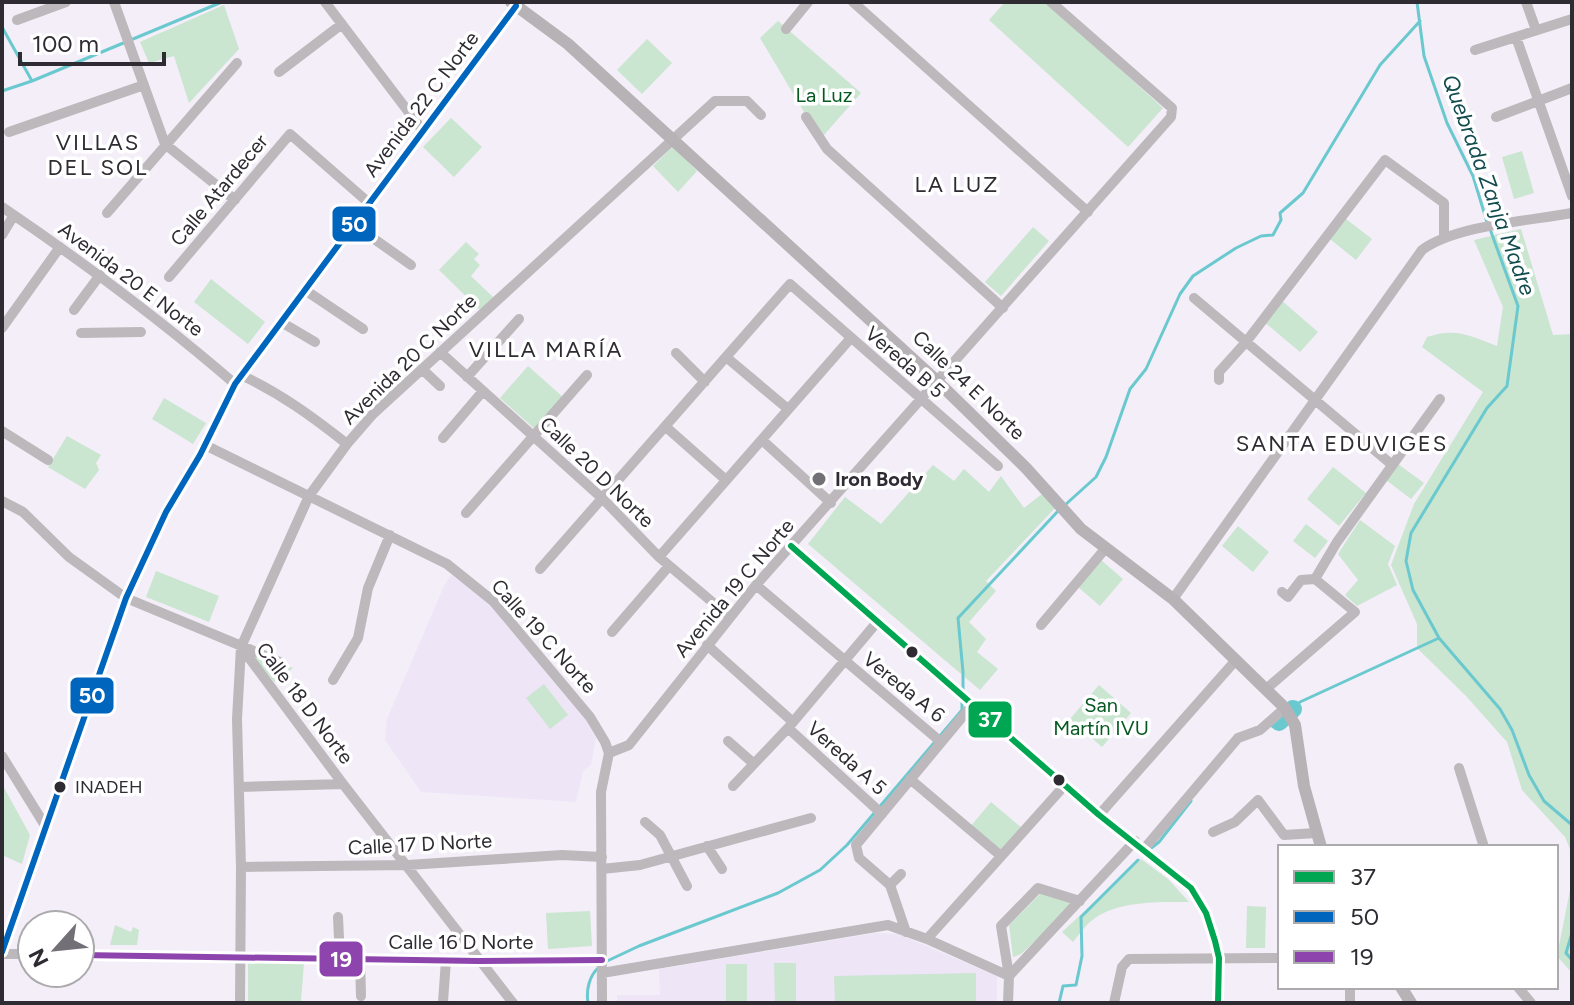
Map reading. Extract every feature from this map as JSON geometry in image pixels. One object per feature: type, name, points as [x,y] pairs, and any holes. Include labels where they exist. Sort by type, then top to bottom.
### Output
[{"type":"main road","name":"Calle 24 E Norte","points":[[514,4],[568,44],[673,139],[938,382],[1105,549],[1173,599],[1266,689],[1286,710],[1295,725],[1304,786],[1320,845]]},
{"type":"street","points":[[17,20],[66,2]]},
{"type":"street","points":[[114,2],[165,144],[235,200]]},
{"type":"street","points":[[325,2],[423,131]]},
{"type":"street","points":[[786,29],[808,2]]},
{"type":"street","points":[[853,2],[1088,212]]},
{"type":"street","name":"Avenida 19 C Norte","points":[[609,753],[629,745],[756,585],[1171,117],[1172,108],[1051,2]]},
{"type":"street","points":[[1526,2],[1536,30]]},
{"type":"street","name":"Avenida 22 C Norte","points":[[2,953],[8,919],[46,827],[126,598],[166,512],[238,380],[514,4]]},
{"type":"street","points":[[1475,50],[1572,19]]},
{"type":"street","points":[[279,72],[342,24]]},
{"type":"street","points":[[1516,37],[1572,196]]},
{"type":"street","points":[[107,213],[237,63]]},
{"type":"street","points":[[9,132],[144,85]]},
{"type":"street","points":[[1496,117],[1572,88]]},
{"type":"street","name":"Avenida 20 C Norte","points":[[240,1003],[241,867],[237,719],[241,647],[309,496],[373,414],[715,101],[747,101],[761,115]]},
{"type":"street","points":[[806,117],[827,149],[1003,308]]},
{"type":"street","name":"Calle Atardecer","points":[[169,277],[290,134],[369,203]]},
{"type":"street","points":[[1219,380],[1219,372],[1246,342],[1385,160],[1444,203],[1444,237]]},
{"type":"street","name":"Avenida 20 E Norte","points":[[2,207],[100,275],[150,317],[238,380],[270,389],[308,413],[347,444]]},
{"type":"street","points":[[1173,599],[1422,250],[1444,237],[1572,213]]},
{"type":"street","points":[[2,235],[14,215]]},
{"type":"street","points":[[353,224],[411,265]]},
{"type":"street","points":[[2,328],[60,247]]},
{"type":"street","points":[[74,310],[100,275]]},
{"type":"street","name":"Vereda B 5","points":[[726,357],[790,284],[998,466]]},
{"type":"street","points":[[305,290],[363,329]]},
{"type":"street","points":[[1194,298],[1391,464]]},
{"type":"street","points":[[467,377],[519,319]]},
{"type":"street","points":[[281,322],[315,342]]},
{"type":"street","points":[[81,333],[141,332]]},
{"type":"street","points":[[659,557],[850,339]]},
{"type":"street","name":"Calle 20 D Norte","points":[[440,352],[536,436],[659,557],[730,617]]},
{"type":"street","points":[[676,353],[705,382]]},
{"type":"street","points":[[540,569],[726,357],[788,409]]},
{"type":"street","points":[[422,369],[440,386]]},
{"type":"street","points":[[466,513],[587,375]]},
{"type":"street","points":[[443,438],[483,391]]},
{"type":"street","points":[[1315,579],[1391,464],[1440,399]]},
{"type":"street","points":[[666,427],[726,480]]},
{"type":"street","points":[[2,431],[48,460]]},
{"type":"street","points":[[762,440],[831,503]]},
{"type":"street","name":"Calle 19 C Norte","points":[[205,445],[447,564],[493,601],[579,701],[601,734],[609,753]]},
{"type":"street","name":"Calle 18 D Norte","points":[[2,501],[23,512],[69,557],[126,598],[241,647],[513,1003]]},
{"type":"street","points":[[333,680],[358,638],[368,588],[390,535]]},
{"type":"street","points":[[791,546],[1099,815],[1191,888],[1206,913],[1219,958],[1218,1003]]},
{"type":"street","points":[[1041,625],[1105,549]]},
{"type":"street","points":[[612,632],[669,566]]},
{"type":"street","points":[[1266,689],[1355,612],[1315,579],[1301,580],[1288,597],[1282,592]]},
{"type":"street","name":"Vereda A 6","points":[[756,585],[938,739]]},
{"type":"street","points":[[733,786],[790,725],[878,621]]},
{"type":"street","name":"Vereda A 5","points":[[707,645],[878,811]]},
{"type":"street","points":[[241,647],[280,662]]},
{"type":"street","points":[[1099,815],[1236,660]]},
{"type":"street","points":[[906,932],[890,885],[859,858],[856,845],[878,811],[910,779],[970,701]]},
{"type":"street","points":[[1009,976],[1080,901],[1139,845],[1238,738],[1260,730],[1286,710]]},
{"type":"street","points":[[728,741],[753,763]]},
{"type":"street","points":[[602,1003],[601,792],[609,753]]},
{"type":"street","points":[[2,756],[46,827]]},
{"type":"street","points":[[1459,768],[1483,845]]},
{"type":"street","points":[[910,779],[1001,856]]},
{"type":"street","points":[[239,787],[343,784]]},
{"type":"street","points":[[927,939],[1065,785]]},
{"type":"street","points":[[1213,832],[1235,822],[1258,800],[1284,835],[1316,833]]},
{"type":"street","name":"Calle 17 D Norte","points":[[241,867],[408,865],[515,856],[640,865],[811,818]]},
{"type":"street","points":[[645,822],[660,835],[687,886]]},
{"type":"street","points":[[707,846],[722,869]]},
{"type":"street","points":[[890,885],[901,874]]},
{"type":"street","points":[[1008,1003],[1009,976],[1001,926],[1038,888],[1080,901]]},
{"type":"street","points":[[338,917],[340,959]]},
{"type":"street","name":"Calle 16 D Norte","points":[[96,955],[446,960],[602,966],[888,925],[1009,976]]},
{"type":"street","points":[[1114,1003],[1122,967],[1129,959],[1278,958]]},
{"type":"street","points":[[360,959],[361,996]]},
{"type":"street","points":[[443,1002],[446,960]]},
{"type":"shaded area","points":[[451,575],[486,599],[581,710],[596,738],[591,765],[583,771],[576,802],[421,792],[385,740],[387,719]]},
{"type":"shaded area","points":[[876,933],[898,934],[997,976],[997,1003],[617,1003],[617,995],[660,995],[659,969]]},
{"type":"green space","points":[[1005,2],[1046,2],[1163,108],[1128,147],[989,20]]},
{"type":"green space","name":"VILLAS DEL SOL","points":[[224,5],[239,49],[189,103],[174,56],[149,63],[140,42]]},
{"type":"green space","name":"La Luz","points":[[778,21],[861,93],[824,135],[813,127],[760,38]]},
{"type":"green space","points":[[647,39],[672,63],[642,94],[617,70]]},
{"type":"green space","points":[[451,118],[482,147],[454,177],[423,147]]},
{"type":"green space","points":[[673,146],[697,171],[678,192],[653,166]]},
{"type":"green space","points":[[1522,151],[1534,193],[1514,199],[1502,157]]},
{"type":"green space","points":[[1346,219],[1372,239],[1356,260],[1330,239]]},
{"type":"green space","points":[[1033,227],[1049,241],[1001,296],[985,282]]},
{"type":"green space","points":[[1521,229],[1553,335],[1572,334],[1572,854],[1565,837],[1522,790],[1507,742],[1417,648],[1417,624],[1391,565],[1414,504],[1483,392],[1422,347],[1427,337],[1446,333],[1463,334],[1497,346],[1503,307],[1474,240]]},
{"type":"green space","points":[[466,242],[479,254],[474,259],[480,265],[471,276],[494,298],[481,311],[439,270]]},
{"type":"green space","points":[[211,279],[265,322],[248,344],[194,302]]},
{"type":"green space","points":[[1281,300],[1318,332],[1300,352],[1263,321]]},
{"type":"green space","points":[[528,366],[564,398],[536,430],[500,398]]},
{"type":"green space","points":[[164,398],[206,423],[193,444],[152,419]]},
{"type":"green space","points":[[67,436],[101,455],[96,463],[99,470],[85,489],[48,467]]},
{"type":"green space","points":[[1398,464],[1424,483],[1411,499],[1386,480]]},
{"type":"green space","points":[[933,465],[954,481],[964,469],[989,492],[1001,476],[1024,508],[1042,494],[1056,507],[986,581],[996,591],[969,622],[986,639],[977,652],[998,669],[980,690],[808,544],[845,497],[881,524]]},
{"type":"green space","points":[[1333,467],[1366,493],[1339,526],[1307,499]]},
{"type":"green space","points":[[1360,520],[1395,546],[1388,564],[1397,585],[1357,606],[1345,595],[1358,580],[1338,554]]},
{"type":"green space","points":[[1306,524],[1328,541],[1315,558],[1293,541]]},
{"type":"green space","points":[[1238,526],[1269,552],[1253,572],[1222,546]]},
{"type":"green space","points":[[1101,560],[1123,579],[1100,606],[1078,587]]},
{"type":"green space","points":[[156,571],[219,596],[209,622],[146,597]]},
{"type":"green space","points":[[255,656],[293,668],[274,682]]},
{"type":"green space","points":[[544,684],[568,715],[550,729],[526,698]]},
{"type":"green space","name":"San Martín IVU","points":[[1099,685],[1131,713],[1102,747],[1070,719]]},
{"type":"green space","points":[[2,784],[30,835],[22,864],[2,855]]},
{"type":"green space","points":[[991,802],[1022,828],[1001,853],[970,827]]},
{"type":"green space","points":[[1141,859],[1168,879],[1189,902],[1137,904],[1112,910],[1090,922],[1073,942],[1062,932]]},
{"type":"green space","points":[[1572,880],[1572,973],[1558,957]]},
{"type":"green space","points":[[1042,892],[1076,903],[1021,954],[1013,957],[1009,925]]},
{"type":"green space","points":[[1247,906],[1266,907],[1265,948],[1246,948]]},
{"type":"green space","points":[[590,911],[592,946],[548,949],[546,913]]},
{"type":"green space","points":[[115,925],[131,932],[133,927],[139,930],[137,945],[110,945]]},
{"type":"green space","points":[[248,962],[304,963],[301,1001],[248,1003]]},
{"type":"green space","points":[[774,963],[796,963],[796,1003],[775,1003]]},
{"type":"green space","points":[[726,964],[747,964],[747,1003],[726,1003]]},
{"type":"green space","points":[[976,973],[976,1003],[835,1003],[834,976]]},
{"type":"waterway","points":[[2,91],[222,2]]},
{"type":"waterway","name":"Quebrada Zanja Madre","points":[[1417,2],[1424,56],[1447,123],[1473,176],[1487,222]]},
{"type":"waterway","points":[[1065,505],[1096,477],[1130,389],[1146,369],[1180,294],[1193,276],[1236,248],[1261,236],[1273,235],[1281,220],[1280,213],[1303,193],[1380,65],[1420,21]]},
{"type":"waterway","points":[[2,27],[32,81]]},
{"type":"waterway","name":"Quebrada Zanja Madre","points":[[1490,229],[1518,306],[1507,386],[1487,408],[1411,533],[1406,561],[1413,590],[1439,638],[1500,709],[1544,801],[1572,825]]},
{"type":"waterway","points":[[963,690],[958,618],[1059,510]]},
{"type":"waterway","points":[[1293,709],[1300,702],[1439,638]]},
{"type":"waterway","points":[[605,962],[778,893],[820,870],[847,845],[962,710],[962,698]]},
{"type":"waterway","points":[[1279,722],[1293,709]]},
{"type":"waterway","points":[[1272,726],[1279,722]]},
{"type":"waterway","points":[[1150,849],[1191,801]]},
{"type":"waterway","points":[[1059,1003],[1063,986],[1076,985],[1082,956],[1081,917],[1138,860]]},
{"type":"waterway","name":"Quebrada Zanja Madre","points":[[1572,933],[1566,953],[1572,960]]},
{"type":"waterway","points":[[588,1003],[589,984],[599,967]]},
{"type":"transit line","name":"50","points":[[2,952],[126,598],[166,512],[200,455],[235,384],[516,6]]},
{"type":"transit line","name":"37","points":[[791,546],[1099,815],[1191,888],[1206,913],[1219,958],[1218,1003]]},
{"type":"transit line","name":"19","points":[[96,955],[602,960]]},
{"type":"place","name":"Iron Body","points":[[819,479]]},
{"type":"place","name":"INADEH","points":[[60,787]]},
{"type":"district","name":"VILLAS DEL SOL","points":[[98,154]]},
{"type":"district","name":"LA LUZ","points":[[957,184]]},
{"type":"district","name":"VILLA MARÍA","points":[[546,349]]},
{"type":"district","name":"SANTA EDUVIGES","points":[[1342,443]]}]
